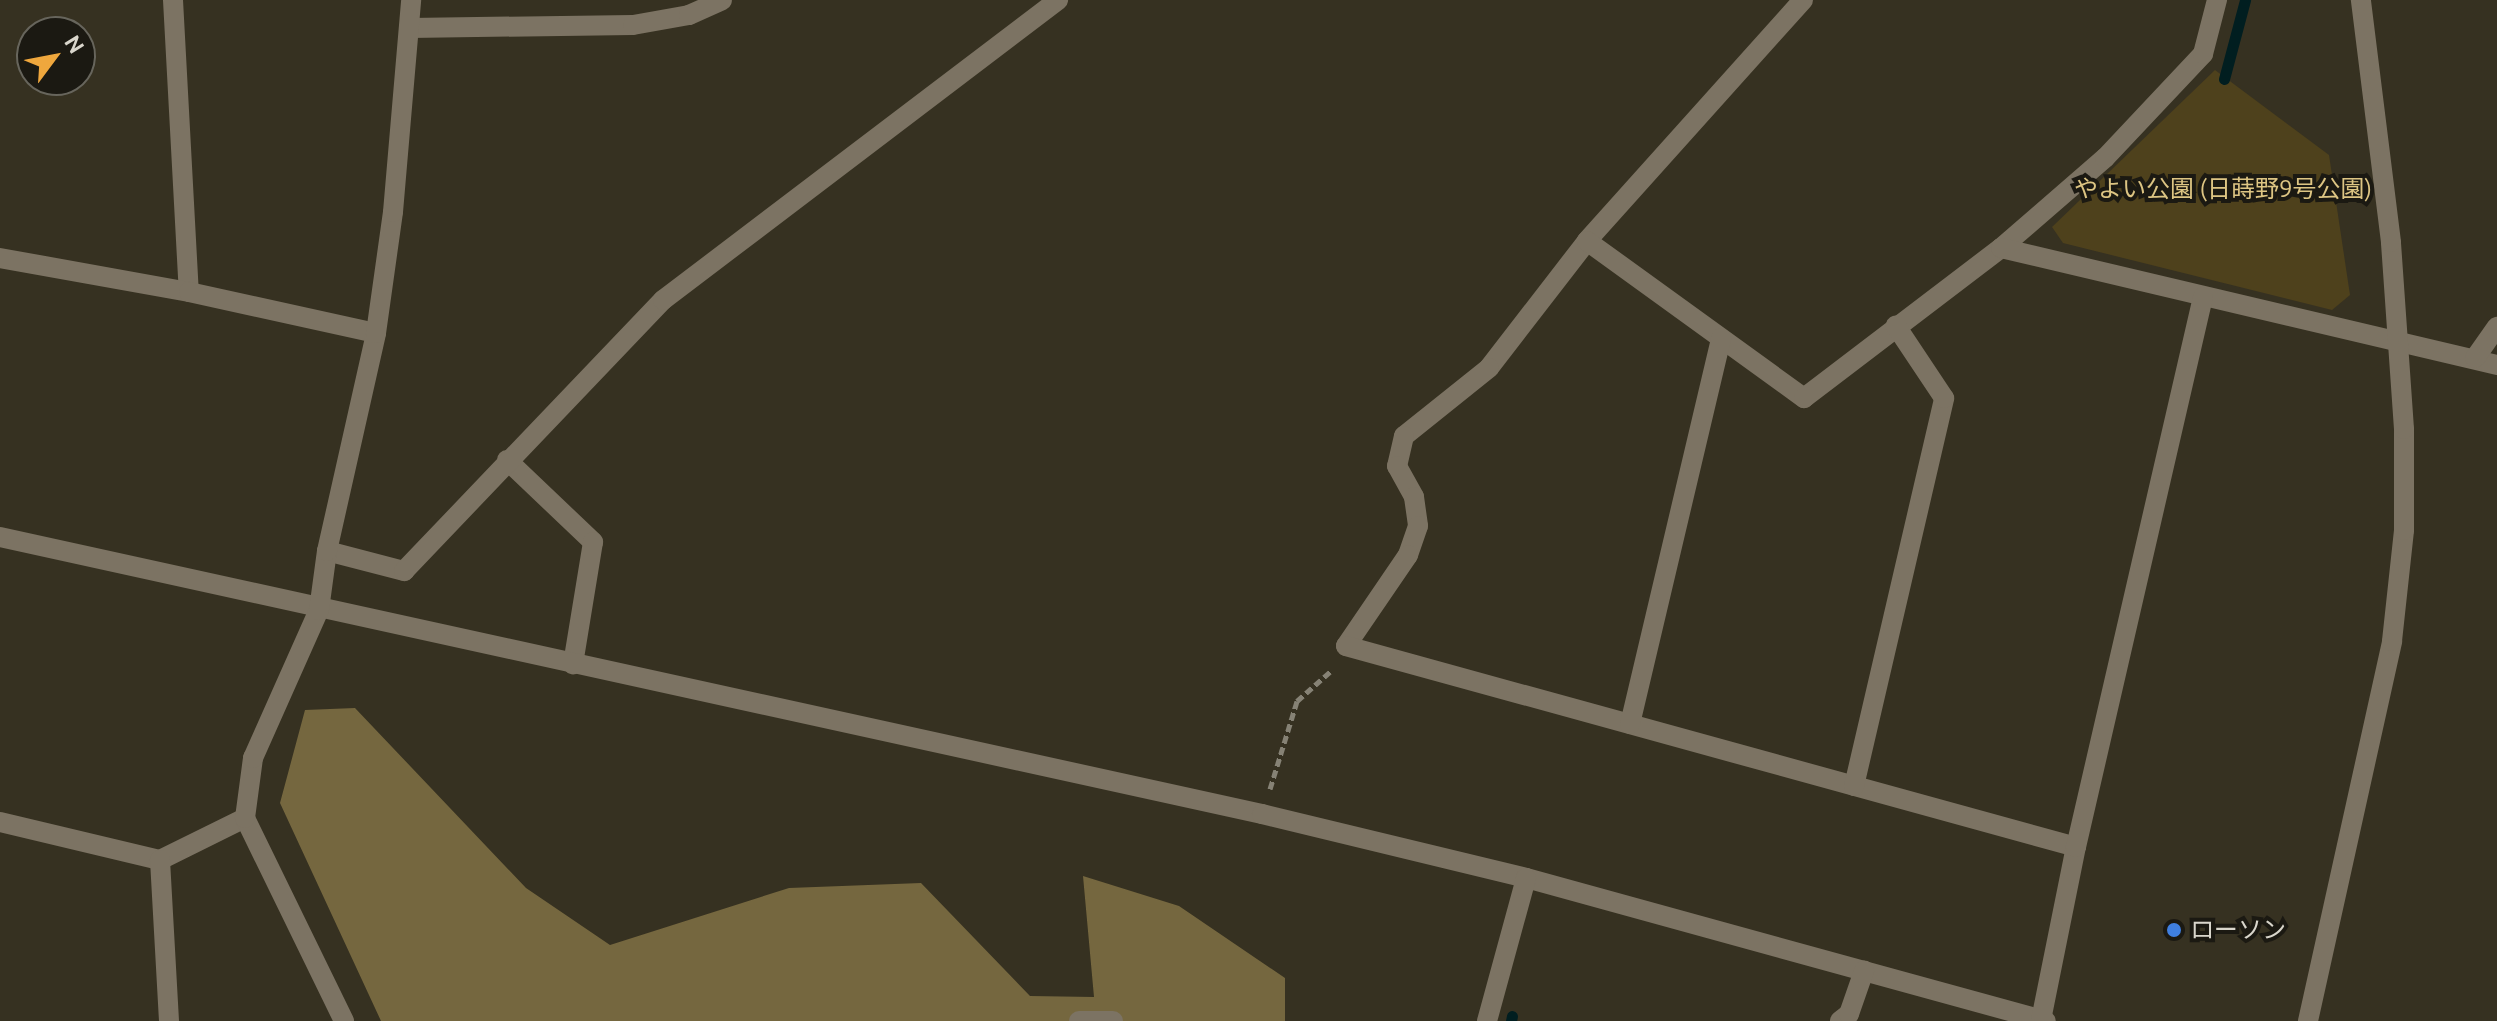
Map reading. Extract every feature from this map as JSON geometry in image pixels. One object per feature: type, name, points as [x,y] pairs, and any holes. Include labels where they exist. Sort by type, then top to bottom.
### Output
[{"type":"street","points":[[173,0],[189,292]]},
{"type":"street","points":[[344,1021],[245,818],[253,758],[319,610],[327,551],[376,333],[393,212],[411,0]]},
{"type":"street","points":[[410,28],[633,25],[689,15],[722,0]]},
{"type":"street","points":[[327,551],[404,571],[663,300],[1058,0]]},
{"type":"street","points":[[1803,0],[1587,241],[1489,368],[1404,436],[1397,466],[1414,497],[1418,526],[1408,555],[1346,646],[2076,847]]},
{"type":"street","points":[[1587,241],[1804,398],[2001,248],[2105,158],[2203,54],[2217,0]]},
{"type":"street","points":[[2308,1021],[2392,641],[2404,530],[2399,343],[2391,242],[2361,0]]},
{"type":"street","points":[[2001,248],[2497,365]]},
{"type":"street","points":[[0,258],[189,292],[376,333]]},
{"type":"street","points":[[0,537],[319,610],[1262,814],[1526,878],[2043,1020],[2076,847],[2203,297]]},
{"type":"street","points":[[1854,786],[1944,398],[1896,326]]},
{"type":"street","points":[[2475,358],[2497,327]]},
{"type":"street","points":[[1630,724],[1721,339]]},
{"type":"street","points":[[507,460],[593,542],[573,664]]},
{"type":"street","points":[[0,822],[160,860],[245,818]]},
{"type":"street","points":[[160,860],[169,1021]]},
{"type":"street","points":[[1487,1021],[1526,878]]},
{"type":"street","points":[[1840,1021],[1849,1014],[1864,971]]},
{"type":"street","points":[[1079,1021],[1113,1021]]},
{"type":"path","points":[[1262,814],[1297,701],[1335,668],[1346,646]]},
{"type":"green space","name":"やよい公園 (日蒔野9号公園)","points":[[2215,70],[2329,155],[2350,295],[2332,310],[2063,243],[2052,227]]},
{"type":"shaded area","points":[[355,708],[526,888],[610,945],[789,888],[921,883],[1030,996],[1094,997],[1083,876],[1179,906],[1285,978],[1285,1021],[381,1021],[280,803],[305,710]]},
{"type":"waterway","points":[[2224,79],[2245,0]]},
{"type":"waterway","points":[[1511,1021],[1512,1016]]},
{"type":"place","name":"ローソン","points":[[2174,930]]}]
